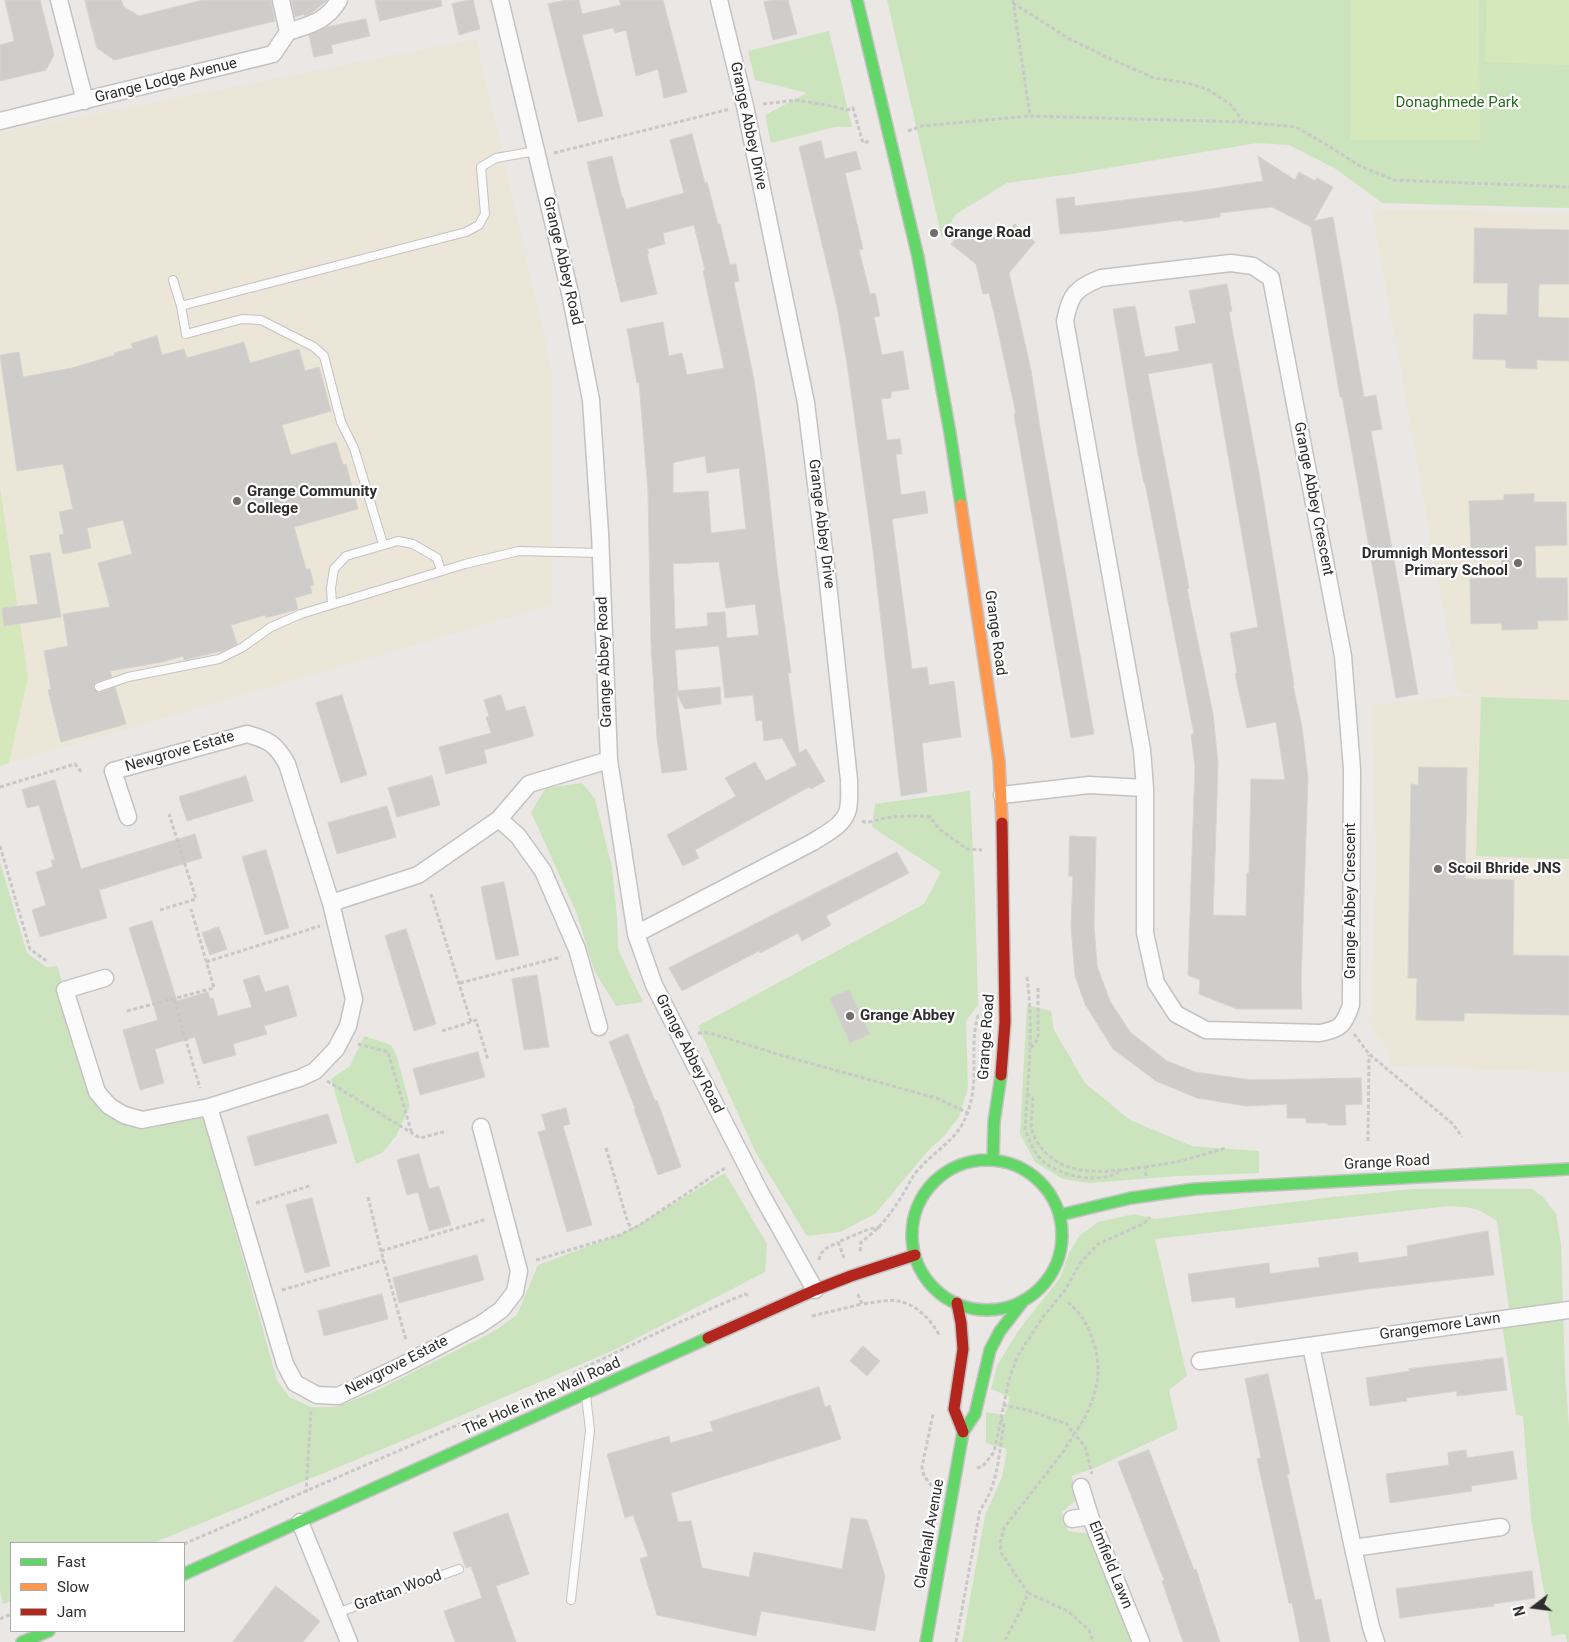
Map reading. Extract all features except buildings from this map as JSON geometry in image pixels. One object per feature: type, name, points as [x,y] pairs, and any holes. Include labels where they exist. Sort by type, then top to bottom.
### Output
[{"type":"main road","name":"Grange Road","points":[[857,0],[918,258],[950,433],[999,760],[1002,795],[1006,1022],[994,1122],[993,1160]]},
{"type":"main road","points":[[993,1160],[1010,1163],[1027,1171],[1041,1183],[1052,1198],[1060,1215],[1062,1237],[1058,1260],[1048,1280],[1032,1296],[1011,1306],[989,1310],[964,1307],[942,1295],[925,1278],[915,1255],[912,1231],[917,1208],[929,1187],[947,1171],[969,1162],[993,1160]]},
{"type":"main road","name":"Grange Road","points":[[1060,1215],[1131,1198],[1195,1189],[1569,1169]]},
{"type":"main road","name":"The Hole in the Wall Road","points":[[185,1574],[815,1290],[915,1255]]},
{"type":"main road","name":"Clarehall Avenue","points":[[926,1642],[963,1432],[975,1414],[990,1350],[1000,1331],[1025,1299]]},
{"type":"main road","name":"Clarehall Avenue","points":[[957,1303],[963,1349],[954,1409],[963,1432]]},
{"type":"main road","points":[[22,1642],[47,1632]]},
{"type":"street","points":[[59,0],[85,101]]},
{"type":"street","points":[[281,0],[288,32],[317,22],[332,12],[339,0]]},
{"type":"street","name":"Grange Abbey Road","points":[[500,0],[570,293],[591,400],[601,552],[609,760],[636,934],[654,985],[761,1194],[815,1290]]},
{"type":"street","name":"Grange Abbey Drive","points":[[720,0],[745,106],[806,403],[849,780],[848,810],[845,817]]},
{"type":"street","name":"Grange Lodge Avenue","points":[[0,121],[273,54],[288,32]]},
{"type":"street","name":"Grange Abbey Crescent","points":[[1231,263],[1253,266],[1271,278],[1343,656],[1352,769],[1350,1005],[1345,1022],[1334,1031],[1320,1033],[1206,1030],[1176,1014],[1156,983],[1145,933],[1142,750],[1065,321],[1069,302],[1083,286],[1102,278],[1231,263]]},
{"type":"street","name":"Newgrove Estate","points":[[105,978],[64,990],[97,1092],[110,1106],[124,1115],[142,1120],[209,1107],[300,1078],[315,1071],[336,1049],[348,1026],[354,999],[332,903],[287,764],[278,749],[266,739],[247,734],[113,771],[128,817]]},
{"type":"street","points":[[332,903],[418,875],[500,819],[529,784],[609,760]]},
{"type":"street","points":[[1002,795],[1089,785],[1144,788]]},
{"type":"street","points":[[636,934],[813,842],[834,828],[845,817]]},
{"type":"street","points":[[500,819],[518,836],[543,871],[577,949],[599,1027]]},
{"type":"street","name":"Newgrove Estate","points":[[209,1107],[285,1364],[295,1383],[317,1395],[338,1396],[403,1365],[481,1324],[501,1310],[515,1292],[519,1271],[481,1127]]},
{"type":"street","name":"Grangemore Lawn","points":[[1200,1361],[1569,1310]]},
{"type":"street","points":[[1311,1346],[1353,1548],[1376,1642]]},
{"type":"street","name":"Elmfield Lawn","points":[[1082,1488],[1090,1516],[1141,1642]]},
{"type":"street","points":[[1072,1519],[1090,1516]]},
{"type":"street","name":"Grattan Wood","points":[[300,1522],[349,1642]]},
{"type":"street","points":[[1353,1548],[1501,1527]]},
{"type":"lane","points":[[181,306],[466,232],[479,225],[485,214],[481,167],[496,158],[537,154]]},
{"type":"lane","points":[[173,280],[181,306],[186,334],[242,319],[261,320],[314,347],[324,356],[342,422],[354,448],[383,544]]},
{"type":"lane","points":[[332,604],[331,588],[334,569],[346,556],[383,544],[398,541],[413,544],[437,558],[441,571]]},
{"type":"lane","points":[[99,686],[219,659],[243,647],[271,627],[301,614],[465,564],[519,551],[601,552]]},
{"type":"lane","points":[[571,1600],[590,1430],[585,1394]]},
{"type":"lane","name":"Grattan Wood","points":[[337,1613],[459,1569]]},
{"type":"path","points":[[1013,1],[1030,116]]},
{"type":"path","points":[[1013,1],[1068,38],[1111,59],[1154,78],[1187,83],[1206,89],[1230,104],[1244,122]]},
{"type":"path","points":[[537,154],[745,106],[796,100],[847,110],[853,108],[863,143],[922,126],[1030,116],[1244,122],[1296,127],[1360,166],[1394,180],[1569,187]]},
{"type":"path","points":[[0,786],[75,764],[82,773]]},
{"type":"path","points":[[160,910],[196,899],[169,814]]},
{"type":"path","points":[[845,817],[867,823],[886,818],[915,815],[930,817],[939,829],[967,850],[1003,851]]},
{"type":"path","points":[[0,846],[30,949],[48,962]]},
{"type":"path","points":[[431,894],[471,1022]]},
{"type":"path","points":[[127,1011],[214,988],[190,909]]},
{"type":"path","points":[[206,962],[336,922]]},
{"type":"path","points":[[460,983],[562,957]]},
{"type":"path","points":[[1031,1048],[1038,1039],[1038,986]]},
{"type":"path","points":[[174,1000],[200,1088]]},
{"type":"path","points":[[819,1256],[825,1249],[838,1242],[869,1229],[881,1227],[916,1172],[948,1144],[960,1129],[968,1113],[972,1095],[973,1035],[978,1016],[983,1015]]},
{"type":"path","points":[[442,1031],[476,1020],[488,1060]]},
{"type":"path","points":[[1345,1022],[1369,1054],[1453,1124],[1462,1136]]},
{"type":"path","points":[[682,1039],[695,1033],[709,1033],[936,1098],[968,1113]]},
{"type":"path","points":[[1031,1040],[1025,1129],[1033,1148],[1043,1162],[1060,1170],[1094,1178],[1114,1176],[1122,1170]]},
{"type":"path","points":[[357,1044],[388,1052],[412,1134]]},
{"type":"path","points":[[1368,1141],[1369,1054]]},
{"type":"path","points":[[325,1080],[420,1138],[447,1131]]},
{"type":"path","points":[[1027,1092],[1033,1099],[1032,1130],[1039,1146],[1052,1160],[1068,1168],[1102,1172],[1122,1170],[1177,1162],[1226,1148]]},
{"type":"path","points":[[606,1148],[628,1223],[633,1229]]},
{"type":"path","points":[[1145,1167],[1146,1181]]},
{"type":"path","points":[[536,1260],[620,1235],[633,1229],[725,1168]]},
{"type":"path","points":[[256,1203],[312,1186]]},
{"type":"path","points":[[368,1197],[406,1340]]},
{"type":"path","points":[[956,1478],[983,1466],[994,1452],[1017,1357],[1043,1317],[1065,1290],[1080,1263],[1098,1244],[1142,1224],[1150,1216],[1150,1212]]},
{"type":"path","points":[[381,1251],[487,1219]]},
{"type":"path","points":[[838,1242],[840,1247]]},
{"type":"path","points":[[282,1290],[384,1260]]},
{"type":"path","name":"The Hole in the Wall Road","points":[[565,1377],[678,1323],[745,1294]]},
{"type":"path","points":[[852,1305],[861,1302],[897,1301],[923,1314],[934,1325],[942,1342]]},
{"type":"path","points":[[1068,1302],[1084,1320],[1094,1343],[1098,1374],[1092,1400],[1082,1424],[1063,1452],[1004,1528],[1000,1544],[1002,1554],[1028,1593],[1068,1611],[1090,1630],[1094,1642]]},
{"type":"path","points":[[306,1493],[311,1391]]},
{"type":"path","points":[[1004,1406],[1027,1410],[1067,1424],[1084,1446],[1092,1474],[1082,1488]]},
{"type":"path","points":[[934,1410],[922,1467],[924,1476],[950,1507]]},
{"type":"path","name":"The Hole in the Wall Road","points":[[185,1544],[306,1493],[485,1413]]},
{"type":"path","points":[[956,1642],[980,1510],[989,1498],[996,1472],[1004,1423],[1001,1421]]},
{"type":"path","points":[[1004,1642],[1028,1593]]},
{"type":"shaded area","name":"Grange Community College","points":[[476,39],[551,367],[552,605],[9,763],[28,677],[0,487],[0,133]]},
{"type":"shaded area","points":[[1372,209],[1569,213],[1569,1072],[1391,1066],[1388,1051],[1371,1029],[1376,864],[1372,705],[1450,697],[1479,697],[1458,691]]},
{"type":"green space","name":"Donaghmede Park","points":[[887,0],[1569,0],[1569,208],[1382,203],[1336,169],[1289,145],[1257,143],[1007,183],[956,214],[942,238]]},
{"type":"green space","points":[[1351,0],[1479,0],[1480,140],[1351,140]]},
{"type":"green space","points":[[1487,0],[1569,0],[1569,65],[1485,62]]},
{"type":"green space","points":[[829,31],[852,127],[835,127],[771,143],[765,115],[807,93],[755,80],[748,51]]},
{"type":"green space","points":[[0,487],[28,677],[9,763],[0,766]]},
{"type":"green space","points":[[1481,697],[1569,700],[1569,859],[1476,856]]},
{"type":"green space","points":[[582,783],[595,799],[612,867],[618,949],[643,1002],[616,1006],[594,970],[577,914],[531,812],[546,788]]},
{"type":"green space","points":[[970,791],[978,1005],[966,1021],[968,1088],[959,1117],[875,1214],[840,1232],[807,1236],[756,1153],[698,1026],[924,904],[941,872],[872,827],[875,804]]},
{"type":"green space","points":[[0,862],[27,953],[46,967],[57,966],[95,1085],[145,1125],[203,1116],[277,1380],[289,1397],[311,1407],[335,1407],[372,1393],[491,1333],[517,1315],[538,1265],[624,1233],[725,1173],[767,1244],[765,1272],[614,1350],[402,1441],[155,1542],[10,1542],[10,1601],[3,1604],[0,1590]]},
{"type":"green space","points":[[1027,1005],[1051,1011],[1054,1030],[1085,1083],[1130,1120],[1192,1146],[1259,1151],[1259,1173],[1179,1176],[1089,1183],[1063,1179],[1035,1162],[1020,1134]]},
{"type":"green space","points":[[364,1036],[391,1045],[397,1057],[410,1106],[396,1136],[382,1153],[356,1164],[331,1079],[350,1066]]},
{"type":"green space","points":[[1414,1189],[1532,1189],[1543,1197],[1556,1214],[1561,1245],[1565,1372],[1569,1428],[1569,1642],[1567,1642],[1565,1634],[1552,1636],[1531,1518],[1523,1416],[1516,1415],[1501,1318],[1510,1317],[1497,1221],[1475,1209],[1449,1206],[1155,1239],[1187,1376],[1169,1390],[1178,1429],[1097,1467],[1072,1476],[1076,1500],[1062,1512],[1068,1531],[1090,1534],[1132,1642],[962,1642],[985,1516],[1002,1477],[1007,1449],[986,1443],[986,1412],[1005,1415],[1010,1397],[991,1389],[997,1366],[1018,1331],[1060,1278],[1069,1253],[1079,1236],[1098,1222],[1134,1214],[1155,1219]]},
{"type":"traffic: fast","points":[[857,0],[918,257],[961,505]]},
{"type":"traffic: fast","points":[[993,1160],[994,1122],[1001,1075]]},
{"type":"traffic: fast","points":[[987,1160],[1016,1166],[1040,1182],[1056,1206],[1062,1235],[1056,1264],[1040,1288],[1016,1304],[987,1310],[958,1304],[934,1288],[918,1264],[912,1235],[918,1206],[934,1182],[958,1166],[987,1160]]},
{"type":"traffic: fast","points":[[1060,1215],[1131,1198],[1195,1189],[1569,1169]]},
{"type":"traffic: fast","points":[[926,1642],[963,1432],[975,1414],[990,1350],[1000,1331],[1024,1300]]},
{"type":"traffic: fast","points":[[185,1574],[708,1338]]},
{"type":"traffic: fast","points":[[22,1642],[47,1632]]},
{"type":"traffic: slow","points":[[961,505],[999,761],[1002,823]]},
{"type":"traffic: jam","points":[[1001,1075],[1005,1022],[1002,823]]},
{"type":"traffic: jam","points":[[708,1338],[815,1290],[915,1255]]},
{"type":"traffic: jam","points":[[957,1303],[963,1349],[954,1409],[963,1432]]},
{"type":"place","name":"Grange Road","points":[[934,233]]},
{"type":"place","name":"Grange Community College","points":[[237,501]]},
{"type":"place","name":"Drumnigh Montessori Primary School","points":[[1518,563]]},
{"type":"place","name":"Scoil Bhride JNS","points":[[1438,869]]},
{"type":"place","name":"Grange Abbey","points":[[850,1016]]}]
